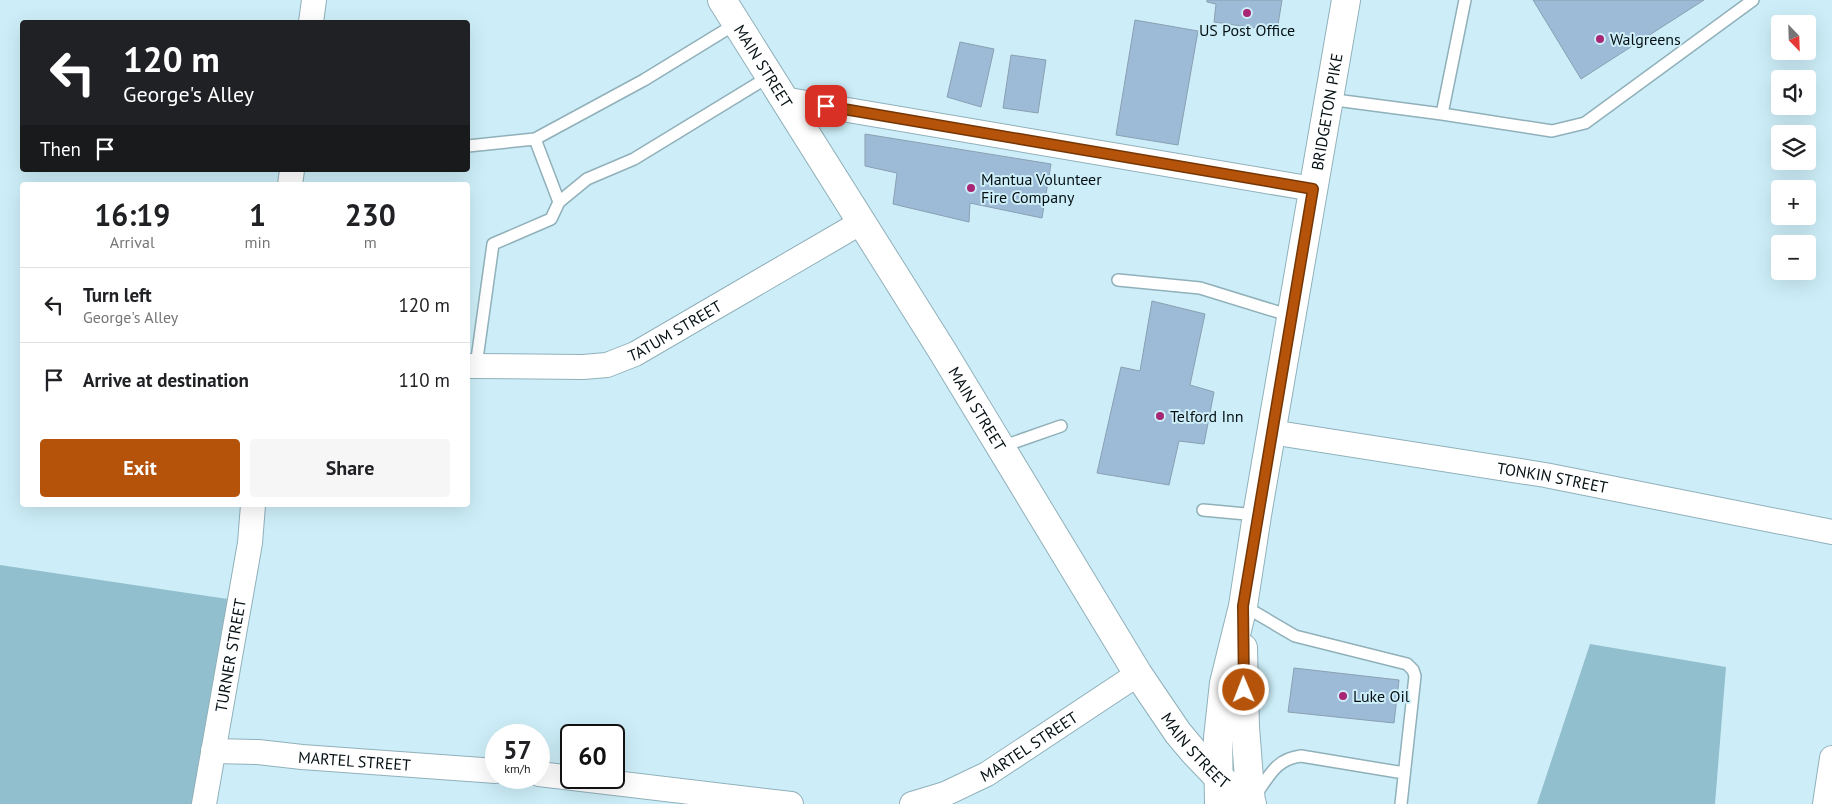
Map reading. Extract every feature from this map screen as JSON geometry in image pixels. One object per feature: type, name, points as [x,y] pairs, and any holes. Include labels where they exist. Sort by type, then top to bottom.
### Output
[{"type":"main road","name":"MAIN STREET","points":[[722,0],[738,22],[860,223],[943,352],[999,448],[1138,674],[1178,733],[1218,777],[1250,804]]},
{"type":"main road","name":"BRIDGETON PIKE","points":[[1219,804],[1218,738],[1224,683],[1243,606],[1271,432],[1346,0]]},
{"type":"main road","name":"BRIDGETON PIKE","points":[[1243,606],[1245,727],[1250,804]]},
{"type":"street","points":[[311,20],[314,0]]},
{"type":"street","points":[[777,87],[1313,189]]},
{"type":"street","name":"TATUM STREET","points":[[472,366],[583,367],[607,364],[635,354],[860,223]]},
{"type":"street","name":"TONKIN STREET","points":[[1271,432],[1546,475],[1832,532]]},
{"type":"street","name":"TURNER STREET","points":[[204,804],[250,544],[253,507]]},
{"type":"street","name":"MARTEL STREET","points":[[912,804],[945,794],[987,774],[1138,674]]},
{"type":"street","name":"MARTEL STREET","points":[[213,751],[258,752],[302,758],[485,770]]},
{"type":"street","points":[[1825,804],[1832,758]]},
{"type":"street","points":[[550,775],[791,804]]},
{"type":"lane","points":[[1442,114],[1465,0]]},
{"type":"lane","points":[[1328,99],[1552,131],[1570,127],[1585,123],[1752,0]]},
{"type":"lane","points":[[470,146],[535,139],[644,80],[738,22]]},
{"type":"lane","points":[[472,366],[493,244],[551,219],[559,202],[587,179],[634,159],[777,87]]},
{"type":"lane","points":[[535,139],[559,202]]},
{"type":"lane","points":[[1118,280],[1200,288],[1291,316]]},
{"type":"lane","points":[[999,448],[1062,426]]},
{"type":"lane","points":[[1202,510],[1257,515]]},
{"type":"lane","points":[[1243,606],[1295,636],[1407,664],[1413,670],[1415,676],[1401,804]]},
{"type":"lane","points":[[1250,804],[1280,762],[1287,758],[1301,756],[1404,773]]},
{"type":"shaded area","points":[[0,565],[241,601],[211,804],[0,804]]},
{"type":"shaded area","points":[[1590,644],[1726,667],[1715,804],[1537,804]]},
{"type":"building","name":"US Post Office","points":[[1207,0],[1282,0],[1277,31],[1214,22],[1216,4],[1207,2]]},
{"type":"building","name":"Walgreens","points":[[1533,0],[1704,0],[1581,79]]},
{"type":"building","points":[[1135,20],[1198,31],[1178,145],[1116,135]]},
{"type":"building","points":[[960,42],[994,49],[981,107],[947,97]]},
{"type":"building","points":[[1011,55],[1046,60],[1038,113],[1003,108]]},
{"type":"building","name":"Mantua Volunteer Fire Company","points":[[865,134],[1051,164],[1042,218],[970,203],[969,222],[893,204],[897,173],[865,166]]},
{"type":"building","name":"Telford Inn","points":[[1152,301],[1205,314],[1190,385],[1214,392],[1204,444],[1179,441],[1169,485],[1097,473],[1121,367],[1140,371]]},
{"type":"building","name":"Luke Oil","points":[[1294,668],[1399,680],[1394,723],[1288,712]]},
{"type":"place","name":"US Post Office","points":[[1247,13]]},
{"type":"place","name":"Walgreens","points":[[1600,39]]},
{"type":"place","name":"Mantua Volunteer Fire Company","points":[[971,188]]},
{"type":"place","name":"Telford Inn","points":[[1160,416]]},
{"type":"place","name":"Luke Oil","points":[[1343,696]]},
{"type":"route","points":[[826,106],[1313,189],[1243,606],[1244,690]]}]
